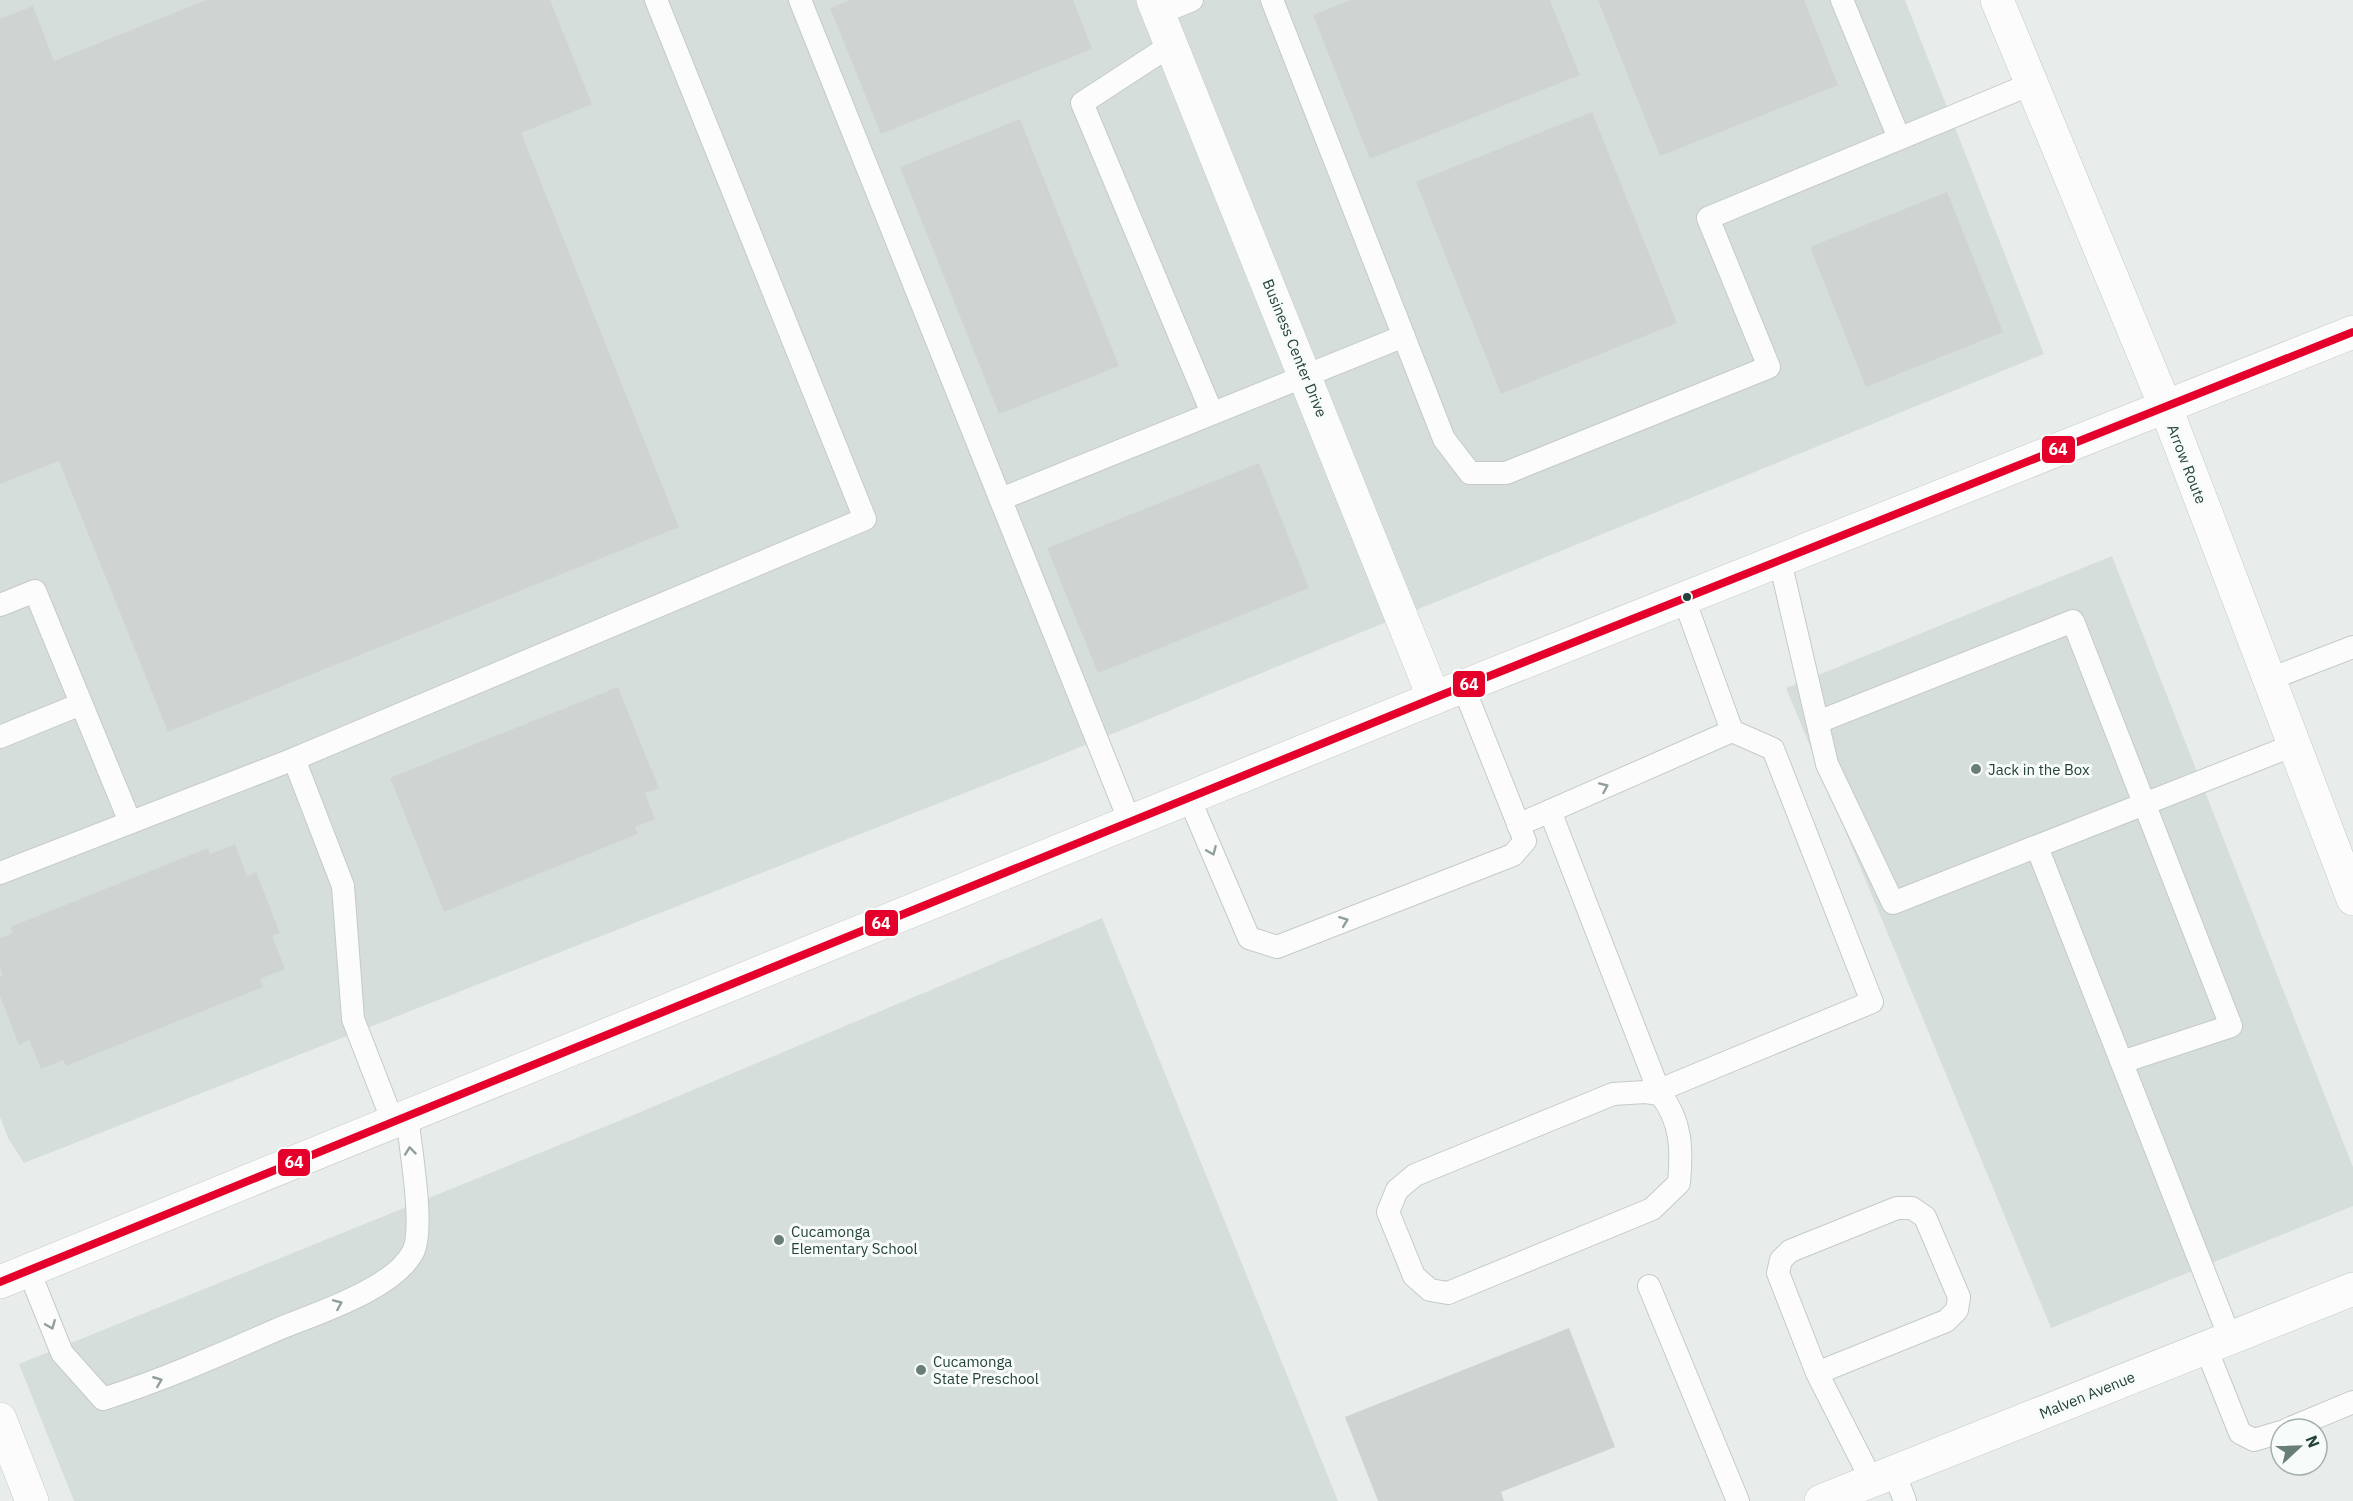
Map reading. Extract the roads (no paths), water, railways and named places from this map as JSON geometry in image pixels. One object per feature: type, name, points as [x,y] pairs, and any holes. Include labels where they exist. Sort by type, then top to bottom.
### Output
[{"type":"main road","name":"Arrow Route","points":[[1997,0],[2166,408],[2353,899]]},
{"type":"main road","name":"Business Center Drive","points":[[1156,7],[1306,375],[1449,692]]},
{"type":"main road","points":[[14,1276],[1449,692],[2353,332]]},
{"type":"main road","name":"Malven Avenue","points":[[1821,1501],[1891,1484],[2218,1343],[2353,1289]]},
{"type":"main road","points":[[0,1419],[32,1501]]},
{"type":"lane","points":[[0,873],[294,759],[865,519],[656,0]]},
{"type":"lane","points":[[800,0],[1130,822]]},
{"type":"lane","points":[[1156,7],[1192,0]]},
{"type":"lane","points":[[1272,0],[1444,439],[1470,473],[1506,473],[1769,367],[1708,218],[2031,84]]},
{"type":"lane","points":[[1842,0],[1899,138]]},
{"type":"lane","points":[[1171,45],[1082,103],[1212,413]]},
{"type":"lane","points":[[1001,499],[1404,336]]},
{"type":"lane","points":[[1780,561],[1827,764],[1893,903],[2294,745]]},
{"type":"lane","points":[[0,605],[35,591],[129,822]]},
{"type":"lane","points":[[1660,1094],[1662,1089],[1872,1002],[1773,749],[1732,731],[1684,599]]},
{"type":"lane","points":[[1818,722],[2073,621],[2231,1026],[2122,1062]]},
{"type":"lane","points":[[2270,679],[2353,647]]},
{"type":"lane","points":[[1189,798],[1249,938],[1277,947],[1513,855],[1524,841],[1518,825],[1449,692]]},
{"type":"lane","points":[[0,737],[81,704]]},
{"type":"lane","points":[[1518,825],[1732,731]]},
{"type":"lane","points":[[14,1276],[63,1353],[103,1399],[196,1366],[348,1299],[381,1281],[402,1266],[414,1250],[417,1216],[400,1119],[353,1019],[343,886],[294,759]]},
{"type":"lane","points":[[1550,811],[1660,1094],[1669,1105],[1682,1146],[1679,1183],[1652,1209],[1448,1293],[1430,1290],[1414,1276],[1388,1212],[1397,1190],[1415,1175],[1613,1094],[1660,1094]]},
{"type":"lane","points":[[2037,847],[2122,1062],[2218,1343],[2240,1433],[2254,1440],[2269,1436]]},
{"type":"lane","points":[[1817,1373],[1946,1321],[1957,1310],[1959,1297],[1925,1217],[1912,1208],[1897,1208],[1790,1251],[1781,1260],[1778,1273],[1817,1373],[1891,1484]]},
{"type":"lane","points":[[1649,1286],[1738,1501]]},
{"type":"lane","points":[[2317,1417],[2353,1402]]},
{"type":"place","name":"Jack in the Box","points":[[1976,769]]},
{"type":"place","name":"Cucamonga Elementary School","points":[[779,1240]]},
{"type":"place","name":"Cucamonga State Preschool","points":[[921,1370]]}]
